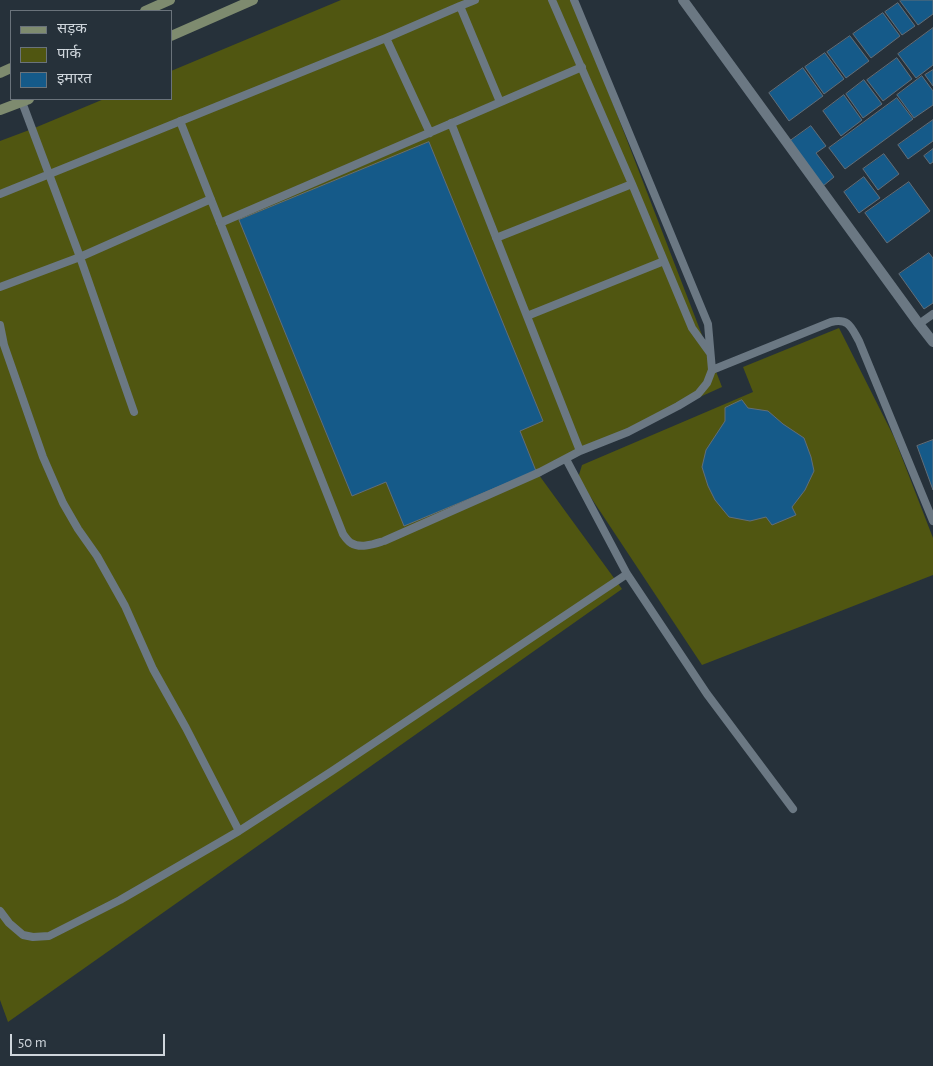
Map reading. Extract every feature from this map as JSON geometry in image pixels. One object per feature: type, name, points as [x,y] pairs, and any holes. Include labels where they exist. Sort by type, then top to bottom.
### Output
[{"type":"main road","points":[[147,10],[170,0]]},
{"type":"main road","points":[[172,36],[253,0]]},
{"type":"main road","points":[[0,110],[25,100]]},
{"type":"street","points":[[683,0],[933,342]]},
{"type":"lane","points":[[0,194],[386,38],[475,0]]},
{"type":"lane","points":[[552,0],[692,328],[712,355]]},
{"type":"lane","points":[[180,121],[343,534],[350,542],[360,546],[372,545],[566,459],[580,451],[628,432],[698,394],[707,383],[712,370],[708,324],[574,0]]},
{"type":"lane","points":[[460,6],[500,102]]},
{"type":"lane","points":[[386,38],[430,133]]},
{"type":"lane","points":[[220,223],[582,67]]},
{"type":"lane","points":[[25,100],[49,174],[134,412]]},
{"type":"lane","points":[[451,123],[580,451]]},
{"type":"lane","points":[[496,238],[632,184]]},
{"type":"lane","points":[[0,286],[80,257],[211,199]]},
{"type":"lane","points":[[527,316],[664,262]]},
{"type":"lane","points":[[919,324],[933,314]]},
{"type":"lane","points":[[712,370],[831,322],[840,320],[847,323],[859,341],[933,521]]},
{"type":"lane","points":[[0,325],[4,345],[43,457],[63,503],[97,556],[125,606],[153,669],[239,831]]},
{"type":"lane","points":[[566,459],[627,574],[707,694],[794,809]]},
{"type":"lane","points":[[0,911],[8,923],[23,935],[33,937],[49,936],[120,900],[239,831],[332,772],[627,574]]},
{"type":"green space","points":[[341,0],[573,0],[722,387],[536,471],[622,589],[8,1022],[0,1000],[0,141],[102,100],[172,100],[172,71]]},
{"type":"green space","points":[[839,328],[894,437],[933,538],[933,575],[702,665],[578,478],[582,465],[753,392],[743,367]]},
{"type":"building","points":[[901,0],[933,0],[933,14],[918,25]]},
{"type":"building","points":[[898,3],[915,26],[902,35],[885,12]]},
{"type":"building","points":[[883,13],[900,36],[871,58],[853,34]]},
{"type":"building","points":[[933,28],[933,65],[916,78],[898,54]]},
{"type":"building","points":[[850,36],[869,61],[846,78],[827,52]]},
{"type":"building","points":[[825,53],[844,79],[824,94],[805,67]]},
{"type":"building","points":[[897,58],[912,79],[883,101],[867,80]]},
{"type":"building","points":[[803,68],[823,96],[789,121],[769,93]]},
{"type":"building","points":[[933,70],[933,86],[925,75]]},
{"type":"building","points":[[922,76],[933,91],[933,105],[914,118],[897,95]]},
{"type":"building","points":[[864,80],[882,104],[863,118],[846,94]]},
{"type":"building","points":[[844,95],[862,120],[841,136],[823,111]]},
{"type":"building","points":[[897,98],[913,119],[845,169],[829,148]]},
{"type":"building","points":[[933,120],[933,141],[908,159],[898,145]]},
{"type":"building","points":[[811,126],[826,146],[816,153],[834,177],[823,186],[790,141]]},
{"type":"building","points":[[429,142],[543,421],[520,431],[536,471],[404,526],[386,482],[352,496],[239,220]]},
{"type":"building","points":[[933,149],[933,162],[930,164],[924,156]]},
{"type":"building","points":[[884,154],[899,174],[878,190],[863,169]]},
{"type":"building","points":[[864,177],[880,198],[859,213],[844,192]]},
{"type":"building","points":[[909,182],[930,211],[887,243],[865,213]]},
{"type":"building","points":[[929,253],[933,258],[933,303],[924,309],[899,274]]},
{"type":"building","points":[[742,400],[748,408],[768,411],[804,438],[811,457],[814,471],[805,490],[792,507],[796,515],[772,525],[766,517],[750,521],[729,517],[715,500],[702,467],[706,450],[725,421],[725,408]]},
{"type":"building","points":[[933,440],[933,490],[917,446]]}]
